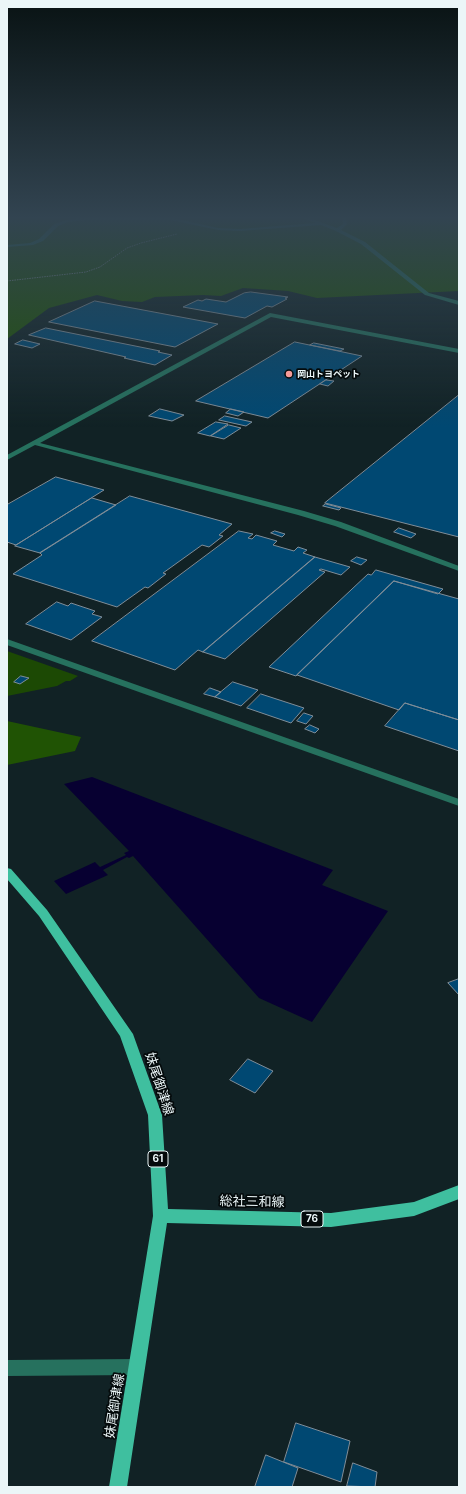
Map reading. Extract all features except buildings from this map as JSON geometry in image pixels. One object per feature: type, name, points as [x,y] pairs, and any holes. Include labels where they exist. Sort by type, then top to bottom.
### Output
[{"type":"main road","name":"妹尾御津線","points":[[7,872],[43,913],[126,1034],[155,1115],[161,1216],[118,1487]]},
{"type":"main road","name":"総社三和線","points":[[161,1216],[331,1220],[414,1209],[459,1192]]},
{"type":"street","points":[[419,288],[427,294],[459,303]]},
{"type":"street","points":[[7,458],[270,315],[459,351]]},
{"type":"street","points":[[34,443],[308,515],[338,524],[459,569]]},
{"type":"street","points":[[7,642],[459,803]]},
{"type":"street","points":[[7,1368],[137,1367]]},
{"type":"green space","points":[[7,288],[459,288],[459,291],[317,298],[288,291],[243,288],[221,296],[203,295],[155,297],[142,302],[122,301],[97,295],[49,308],[7,339]]},
{"type":"green space","points":[[7,651],[78,676],[57,686],[7,696]]},
{"type":"green space","points":[[7,721],[81,737],[75,751],[7,765]]},
{"type":"shaded area","points":[[92,777],[333,870],[322,885],[388,911],[312,1022],[259,998],[133,856],[129,858],[127,857],[103,870],[108,875],[66,894],[54,881],[95,862],[100,867],[126,855],[124,853],[129,851],[64,784]]},
{"type":"place","name":"岡山トヨペット","points":[[289,374]]}]
